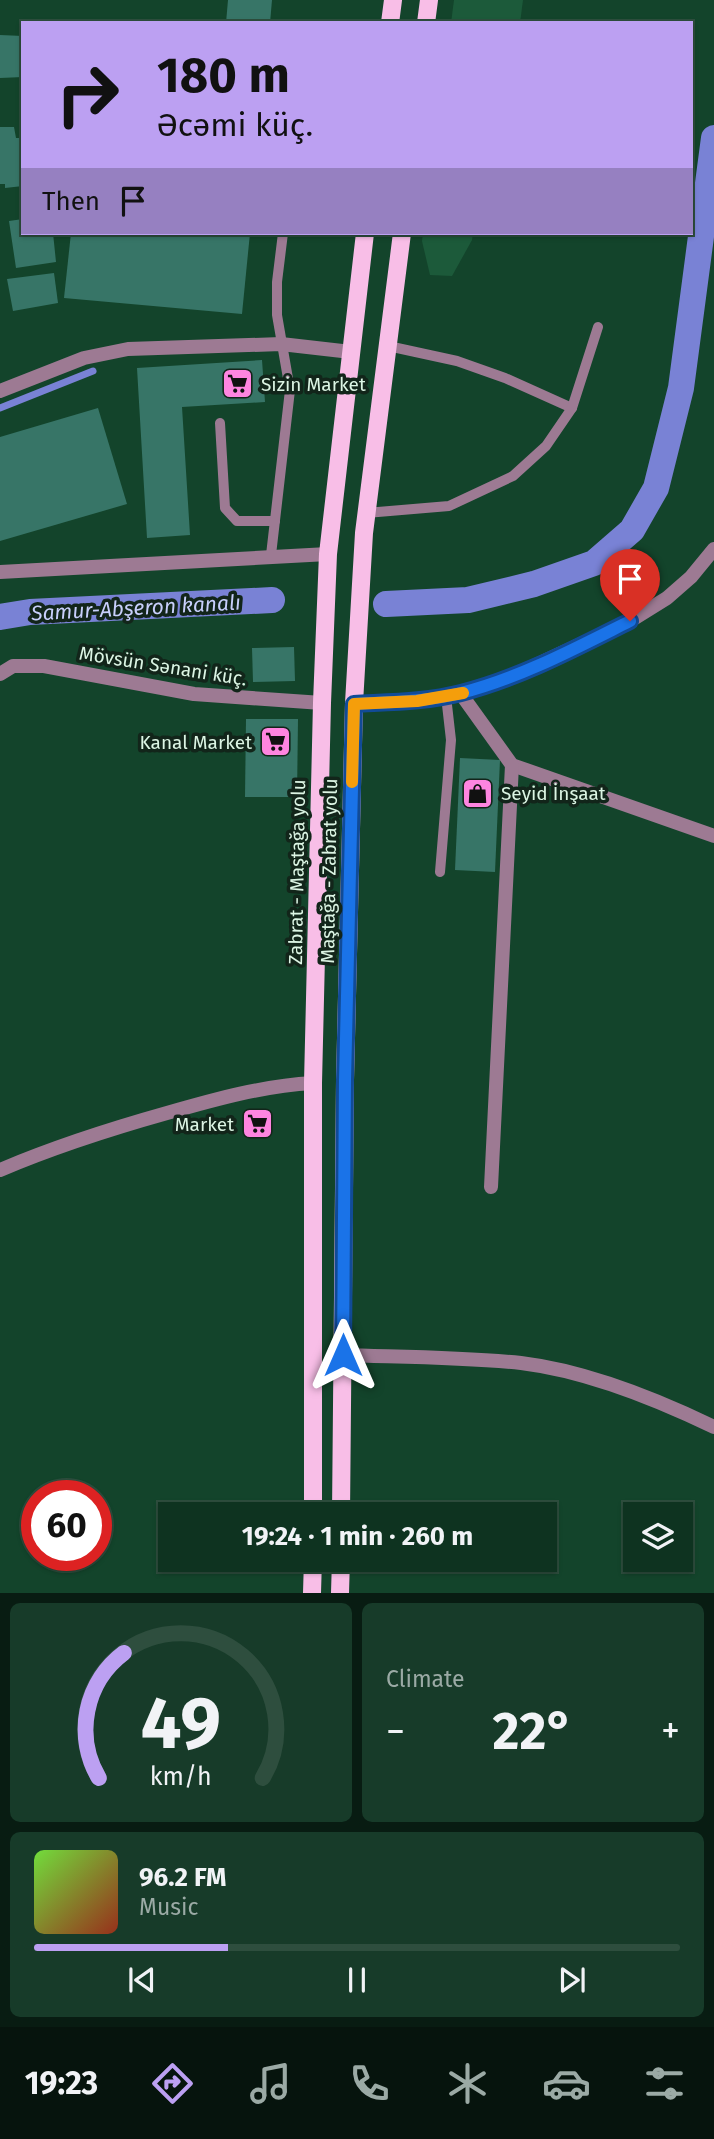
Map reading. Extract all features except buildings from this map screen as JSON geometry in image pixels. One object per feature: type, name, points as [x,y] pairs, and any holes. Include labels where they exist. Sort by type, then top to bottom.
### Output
[{"type":"main road","points":[[390,21],[393,0]]},
{"type":"main road","points":[[426,21],[429,0]]},
{"type":"main road","name":"Zabrat - Maştağa yolu","points":[[313,1502],[313,1083],[328,554],[365,235]]},
{"type":"main road","name":"Maştağa - Zabrat yolu","points":[[341,1502],[345,1080],[354,704],[366,513],[402,235]]},
{"type":"main road","points":[[322,703],[354,704]]},
{"type":"main road","points":[[312,1593],[313,1572]]},
{"type":"main road","points":[[340,1593],[341,1572]]},
{"type":"street","points":[[0,391],[84,358],[128,349],[281,344],[351,352]]},
{"type":"street","points":[[354,704],[417,701],[453,695],[509,678],[630,621],[667,598],[691,577],[714,550]]},
{"type":"street","points":[[0,572],[271,555],[328,554]]},
{"type":"street","name":"Mövsün Sənani küç.","points":[[0,674],[13,666],[44,666],[194,694],[322,703]]},
{"type":"street","points":[[453,695],[512,765],[714,835]]},
{"type":"street","points":[[491,1187],[512,765]]},
{"type":"street","points":[[0,1170],[102,1131],[229,1095],[272,1085],[313,1083]]},
{"type":"street","points":[[343,1355],[522,1363],[566,1372],[623,1389],[714,1427]]},
{"type":"lane","points":[[271,555],[290,390],[281,344],[277,282],[283,235]]},
{"type":"lane","points":[[366,513],[449,506],[513,476],[546,446],[572,408],[598,327]]},
{"type":"lane","points":[[388,346],[457,361],[505,378],[572,408]]},
{"type":"lane","points":[[220,423],[225,508],[237,521],[275,521]]},
{"type":"lane","points":[[440,872],[453,695]]},
{"type":"green space","points":[[454,0],[523,0],[520,21],[451,21]]},
{"type":"green space","points":[[423,235],[473,235],[452,276],[430,275]]},
{"type":"waterway","name":"Samur-Abşeron kanalı","points":[[386,604],[468,600],[534,584],[594,563],[632,530],[656,488],[681,388],[714,138]]},
{"type":"waterway","points":[[0,408],[93,371]]},
{"type":"waterway","name":"Samur-Abşeron kanalı","points":[[0,617],[30,612],[272,600]]},
{"type":"slow traffic","points":[[352,782],[354,704],[417,701],[463,693]]},
{"type":"place","name":"Sizin Market","points":[[238,384]]},
{"type":"place","name":"Kanal Market","points":[[275,742]]},
{"type":"place","name":"Seyid İnşaat","points":[[478,793]]},
{"type":"place","name":"Market","points":[[257,1124]]},
{"type":"route","points":[[343,1355],[345,1080],[354,704],[417,701],[461,694],[509,678],[630,621]]}]
